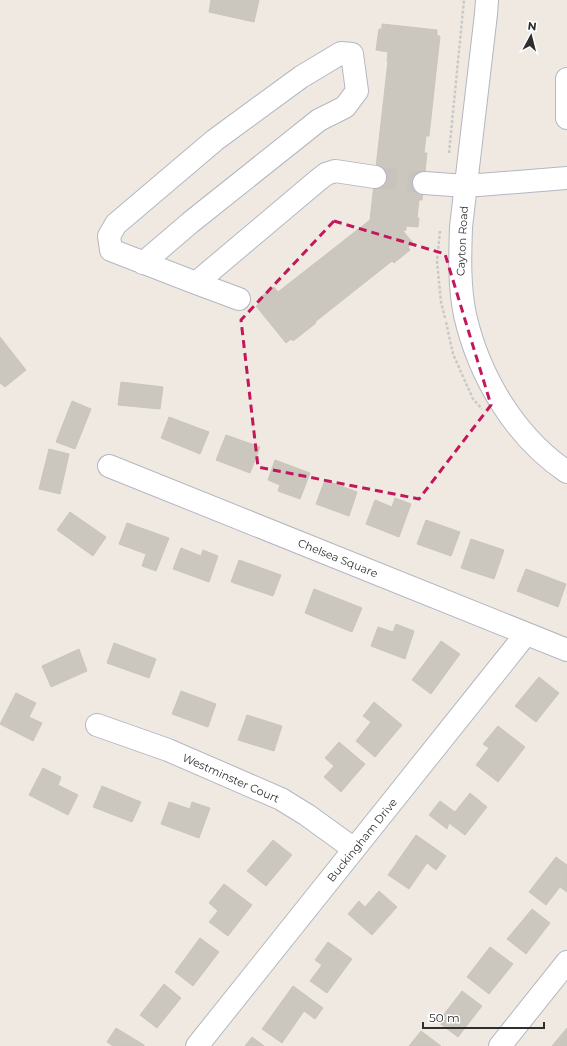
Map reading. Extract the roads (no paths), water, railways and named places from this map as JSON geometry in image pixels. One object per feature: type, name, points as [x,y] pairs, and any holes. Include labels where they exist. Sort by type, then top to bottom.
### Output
[{"type":"street","name":"Cayton Road","points":[[487,0],[460,251],[460,282],[465,314],[473,344],[487,378],[503,405],[519,427],[537,447],[567,472]]},
{"type":"street","points":[[143,263],[191,222],[319,120],[346,107],[357,91],[352,54],[341,54],[301,77],[215,140],[116,224],[109,236],[111,250],[143,263],[196,284],[239,299]]},
{"type":"street","points":[[567,79],[567,118]]},
{"type":"street","points":[[196,284],[326,174],[335,172],[375,177]]},
{"type":"street","points":[[424,183],[466,186],[567,178]]},
{"type":"street","name":"Chelsea Square","points":[[110,466],[567,650]]},
{"type":"street","name":"Buckingham Drive","points":[[197,1046],[526,634]]},
{"type":"street","name":"Westminster Court","points":[[97,725],[168,750],[281,800],[307,815],[354,849]]},
{"type":"street","points":[[500,1046],[567,962]]},
{"type":"tunnel","points":[[375,177],[424,183]]}]
